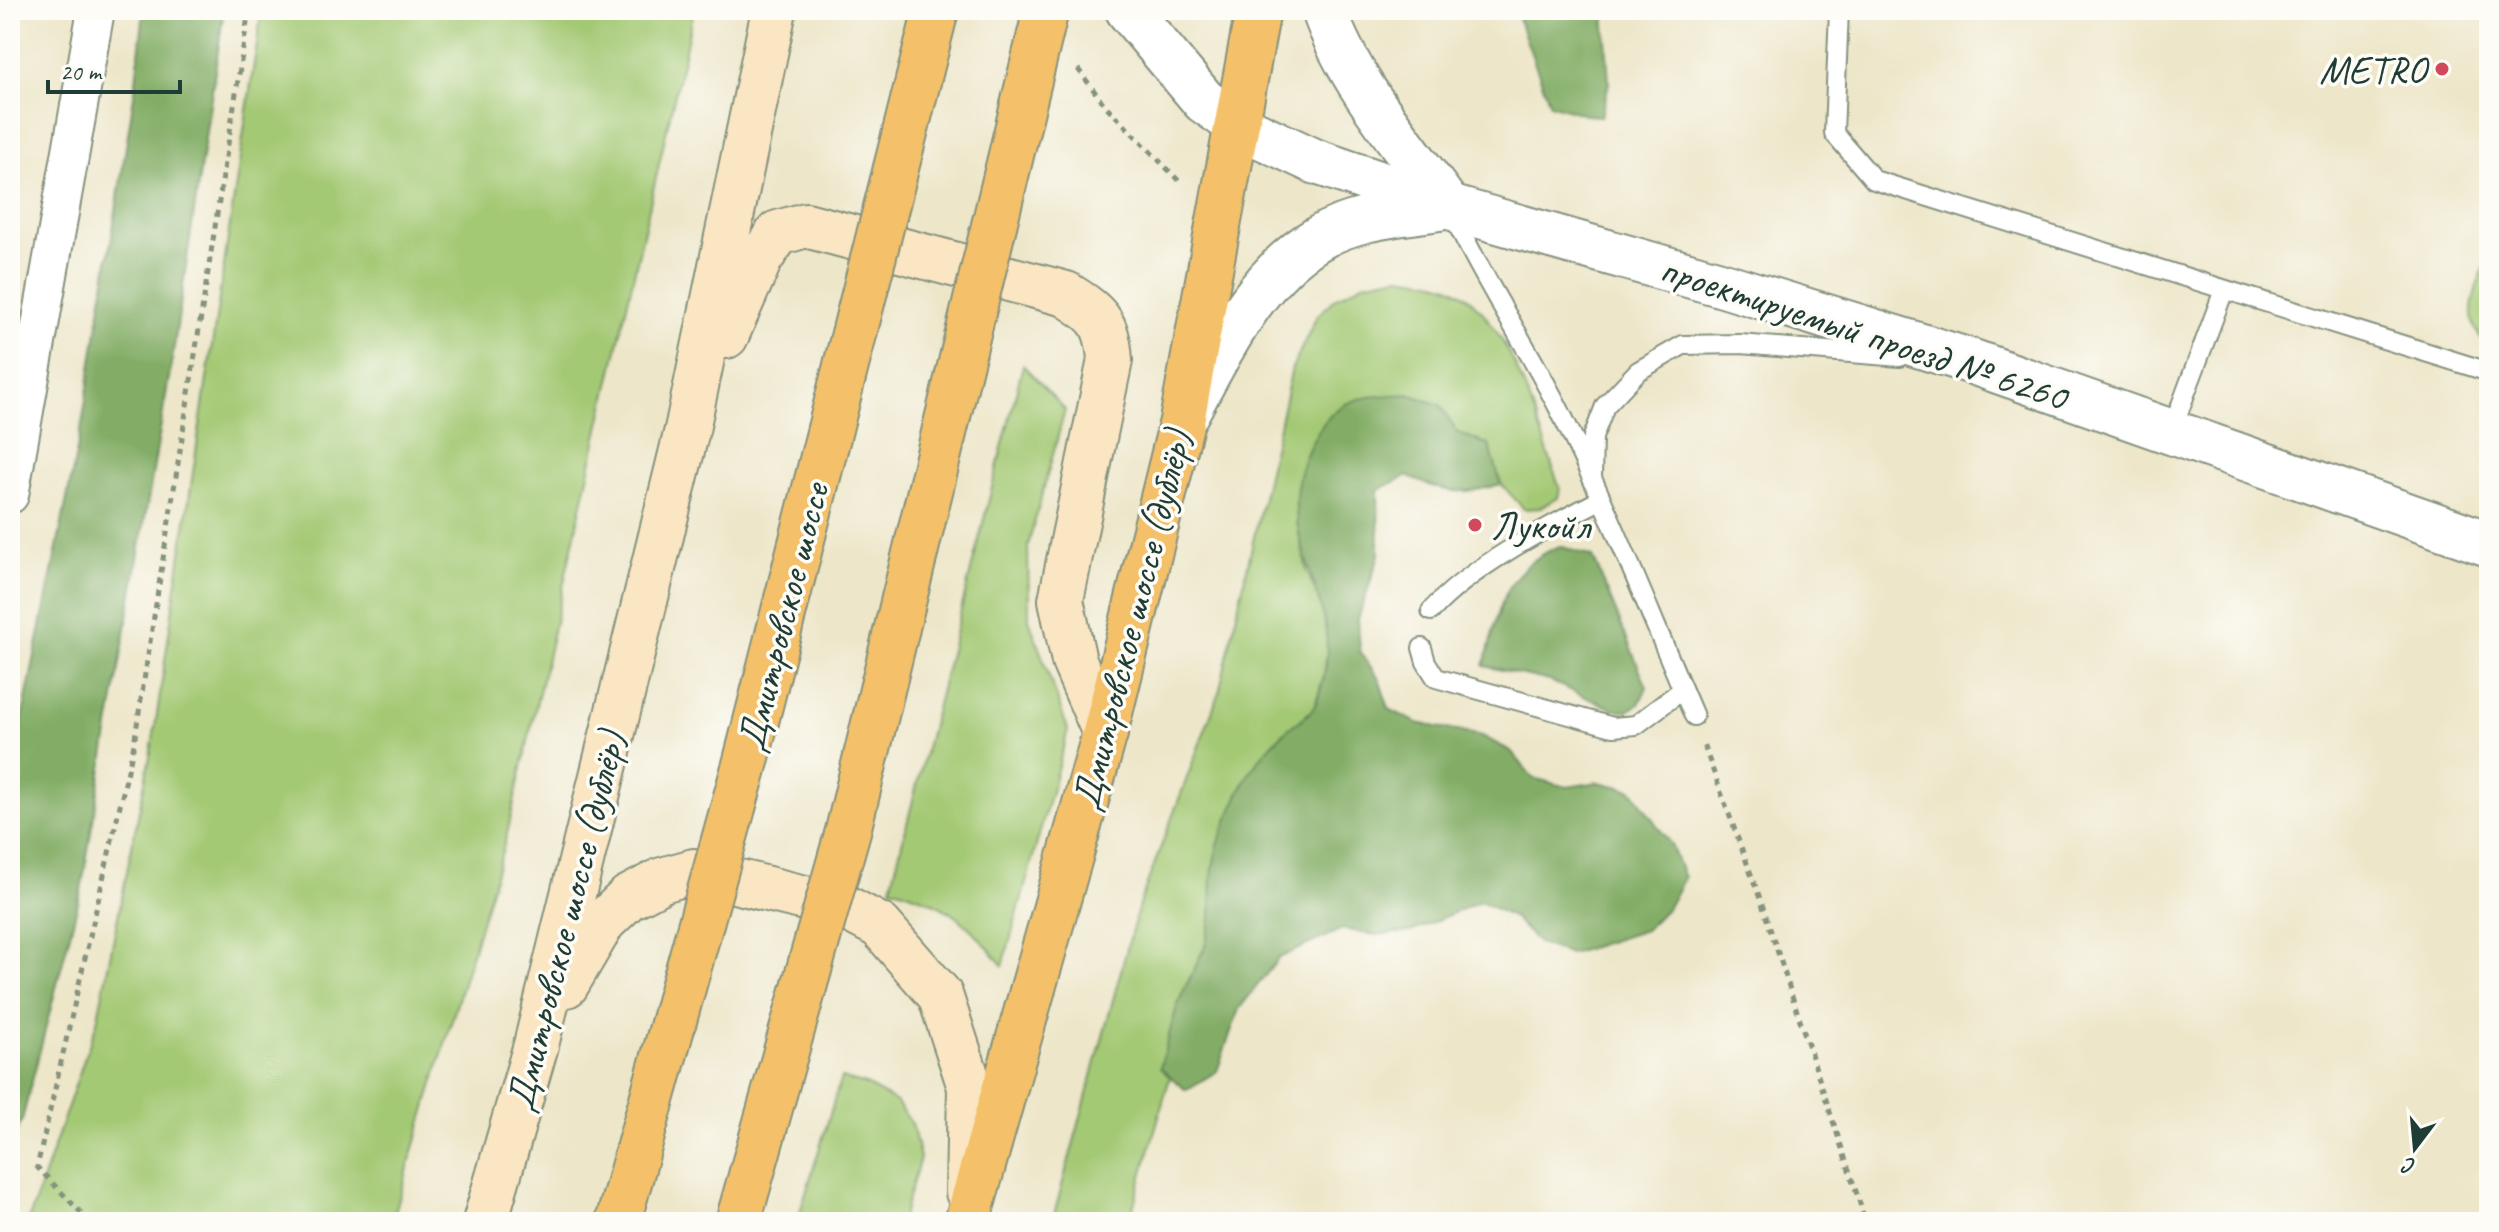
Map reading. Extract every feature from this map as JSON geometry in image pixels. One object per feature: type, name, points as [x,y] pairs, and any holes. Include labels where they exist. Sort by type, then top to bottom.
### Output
[{"type":"highway","name":"Дмитровское шоссе","points":[[618,1222],[746,761],[936,10]]},
{"type":"highway","points":[[738,1222],[848,831],[1046,10]]},
{"type":"highway","name":"Дмитровское шоссе (дублёр)","points":[[967,1220],[1105,733],[1182,421],[1239,126],[1258,10]]},
{"type":"main road","name":"Дмитровское шоссе (дублёр)","points":[[485,1222],[536,1045],[687,430],[774,10]]},
{"type":"main road","points":[[687,430],[760,259],[778,233],[806,225],[1066,294],[1095,312],[1108,334],[1110,360],[1061,600],[1074,661],[1105,733]]},
{"type":"main road","points":[[536,1045],[579,957],[603,922],[628,898],[662,880],[694,871],[846,908],[880,926],[940,995],[970,1087],[967,1220]]},
{"type":"street","points":[[10,495],[96,10]]},
{"type":"street","name":"проектируемый проезд № 6260","points":[[1128,10],[1204,101],[1239,126],[1314,161],[1449,207],[1720,284],[1970,361],[2489,544]]},
{"type":"street","points":[[1182,421],[1222,348],[1268,280],[1319,237],[1377,217],[1449,207],[1362,86],[1335,43],[1324,10]]},
{"type":"lane","points":[[1839,10],[1834,133],[1874,180],[2489,372]]},
{"type":"lane","points":[[1449,207],[1480,274],[1520,335],[1553,397],[1592,479],[1694,716]]},
{"type":"lane","points":[[2171,432],[2224,290]]},
{"type":"lane","points":[[1592,479],[1593,437],[1605,406],[1638,371],[1683,345],[1740,344],[1970,361]]},
{"type":"lane","points":[[1431,611],[1446,594],[1543,530],[1600,500]]},
{"type":"lane","points":[[1422,648],[1436,678],[1613,727],[1636,725],[1682,690]]},
{"type":"path","points":[[90,1222],[37,1167],[134,744],[249,10]]},
{"type":"path","points":[[1069,57],[1104,104],[1187,188]]},
{"type":"path","points":[[1694,716],[1762,904],[1866,1222]]},
{"type":"green space","points":[[144,10],[224,10],[172,360],[81,891],[22,1120],[10,1148],[10,778],[82,425],[135,90]]},
{"type":"green space","points":[[262,10],[694,10],[506,838],[392,1222],[28,1222],[97,1022],[153,741]]},
{"type":"green space","points":[[1515,10],[1604,10],[1609,83],[1601,116],[1585,115],[1550,104]]},
{"type":"green space","points":[[2489,253],[2489,344],[2479,335],[2472,314],[2476,289]]},
{"type":"green space","points":[[1399,276],[1447,285],[1469,299],[1488,319],[1505,345],[1532,406],[1560,489],[1558,498],[1539,508],[1524,509],[1501,484],[1489,445],[1458,433],[1440,405],[1299,533],[1307,572],[1323,609],[1329,641],[1324,675],[1314,708],[1264,753],[1245,781],[1232,810],[1212,877],[1213,911],[1206,944],[1179,1002],[1160,1068],[1170,1077],[1129,1222],[1052,1222],[1139,905],[1219,693],[1292,368],[1317,316],[1334,299],[1363,283]]},
{"type":"green space","points":[[1023,365],[1065,410],[1028,546],[1029,619],[1068,730],[1003,966],[967,925],[927,900],[891,887]]},
{"type":"green space","points":[[1409,394],[1440,405],[1458,433],[1489,445],[1501,484],[1452,491],[1406,476],[1378,490],[1379,555],[1358,619],[1360,652],[1379,679],[1389,709],[1417,723],[1482,736],[1511,751],[1533,778],[1567,787],[1599,782],[1632,790],[1671,845],[1684,878],[1668,907],[1645,930],[1570,954],[1538,943],[1514,918],[1480,901],[1411,932],[1375,935],[1342,929],[1279,958],[1239,1009],[1217,1071],[1186,1090],[1160,1068],[1178,1004],[1208,935],[1213,865],[1219,842],[1252,770],[1275,741],[1312,710],[1324,676],[1327,646],[1324,618],[1300,536],[1296,508],[1298,478],[1319,430],[1339,408],[1349,402],[1375,396]]},
{"type":"green space","points":[[1560,546],[1593,557],[1647,687],[1639,704],[1628,711],[1613,709],[1550,681],[1484,666],[1500,610],[1514,580],[1525,567]]},
{"type":"green space","points":[[841,1078],[866,1085],[895,1101],[912,1124],[920,1158],[901,1222],[797,1222]]},
{"type":"place","name":"METRO","points":[[2442,69]]},
{"type":"place","name":"Лукойл","points":[[1475,525]]}]
